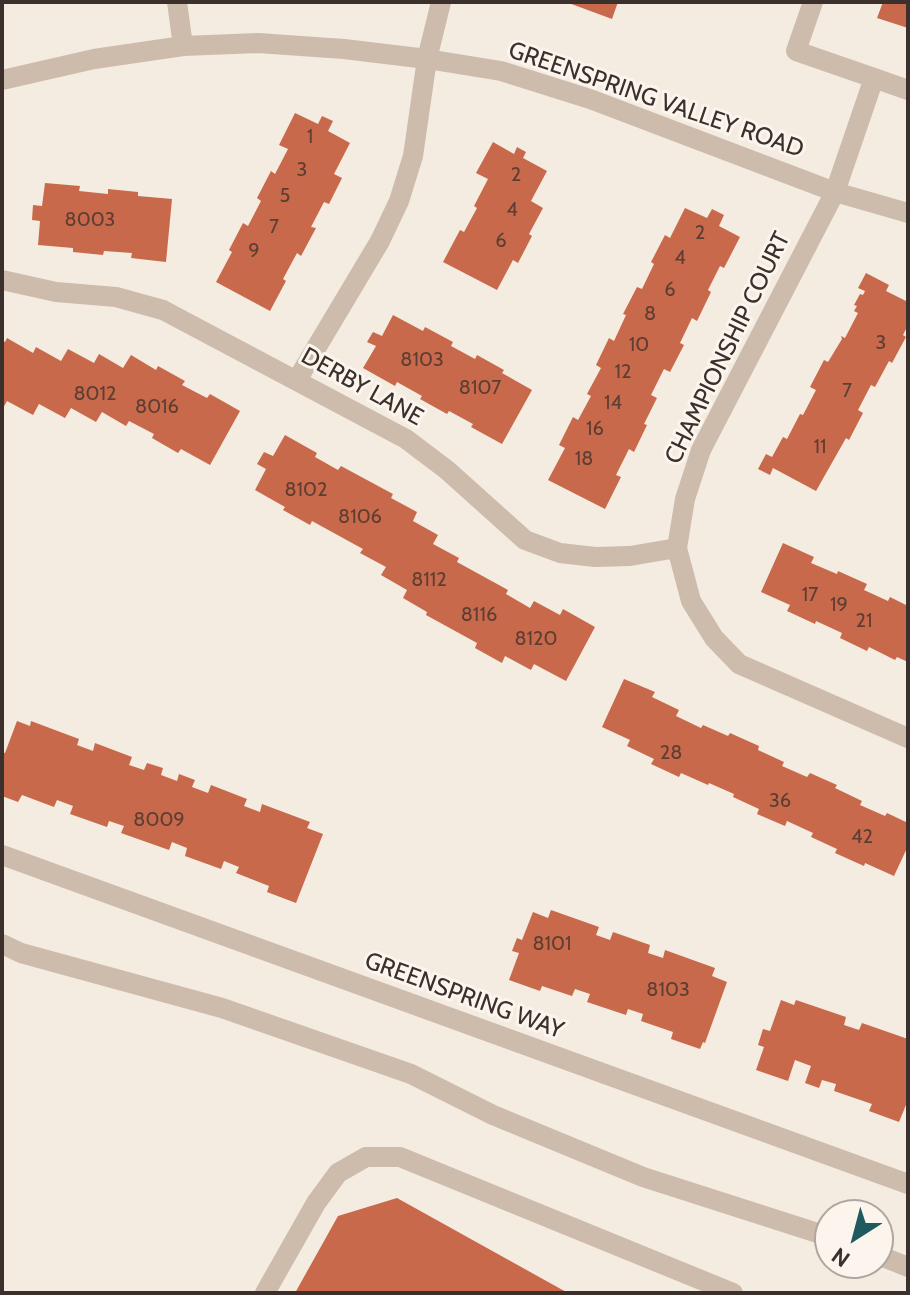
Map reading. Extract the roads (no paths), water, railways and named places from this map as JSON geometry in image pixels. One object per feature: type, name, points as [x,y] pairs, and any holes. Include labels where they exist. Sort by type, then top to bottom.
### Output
[{"type":"street","points":[[177,2],[183,46]]},
{"type":"street","points":[[297,380],[380,241],[399,201],[413,156],[427,59],[441,2]]},
{"type":"street","points":[[813,2],[796,51],[908,90]]},
{"type":"street","name":"GREENSPRING VALLEY ROAD","points":[[2,80],[94,59],[183,46],[258,43],[427,59],[501,71],[590,99],[835,192],[908,213]]},
{"type":"street","name":"CHAMPIONSHIP COURT","points":[[874,78],[835,192],[701,450],[685,499],[677,548],[691,601],[714,638],[739,664],[908,738]]},
{"type":"street","name":"DERBY LANE","points":[[2,280],[56,292],[116,297],[163,310],[406,439],[447,470],[525,540],[560,553],[595,557],[630,556],[677,548]]},
{"type":"street","name":"GREENSPRING WAY","points":[[2,855],[908,1184]]},
{"type":"street","points":[[2,944],[21,953],[222,1008],[411,1074],[493,1115],[643,1177],[814,1232]]},
{"type":"street","points":[[265,1293],[316,1203],[338,1173],[366,1157],[400,1157],[733,1293]]}]
